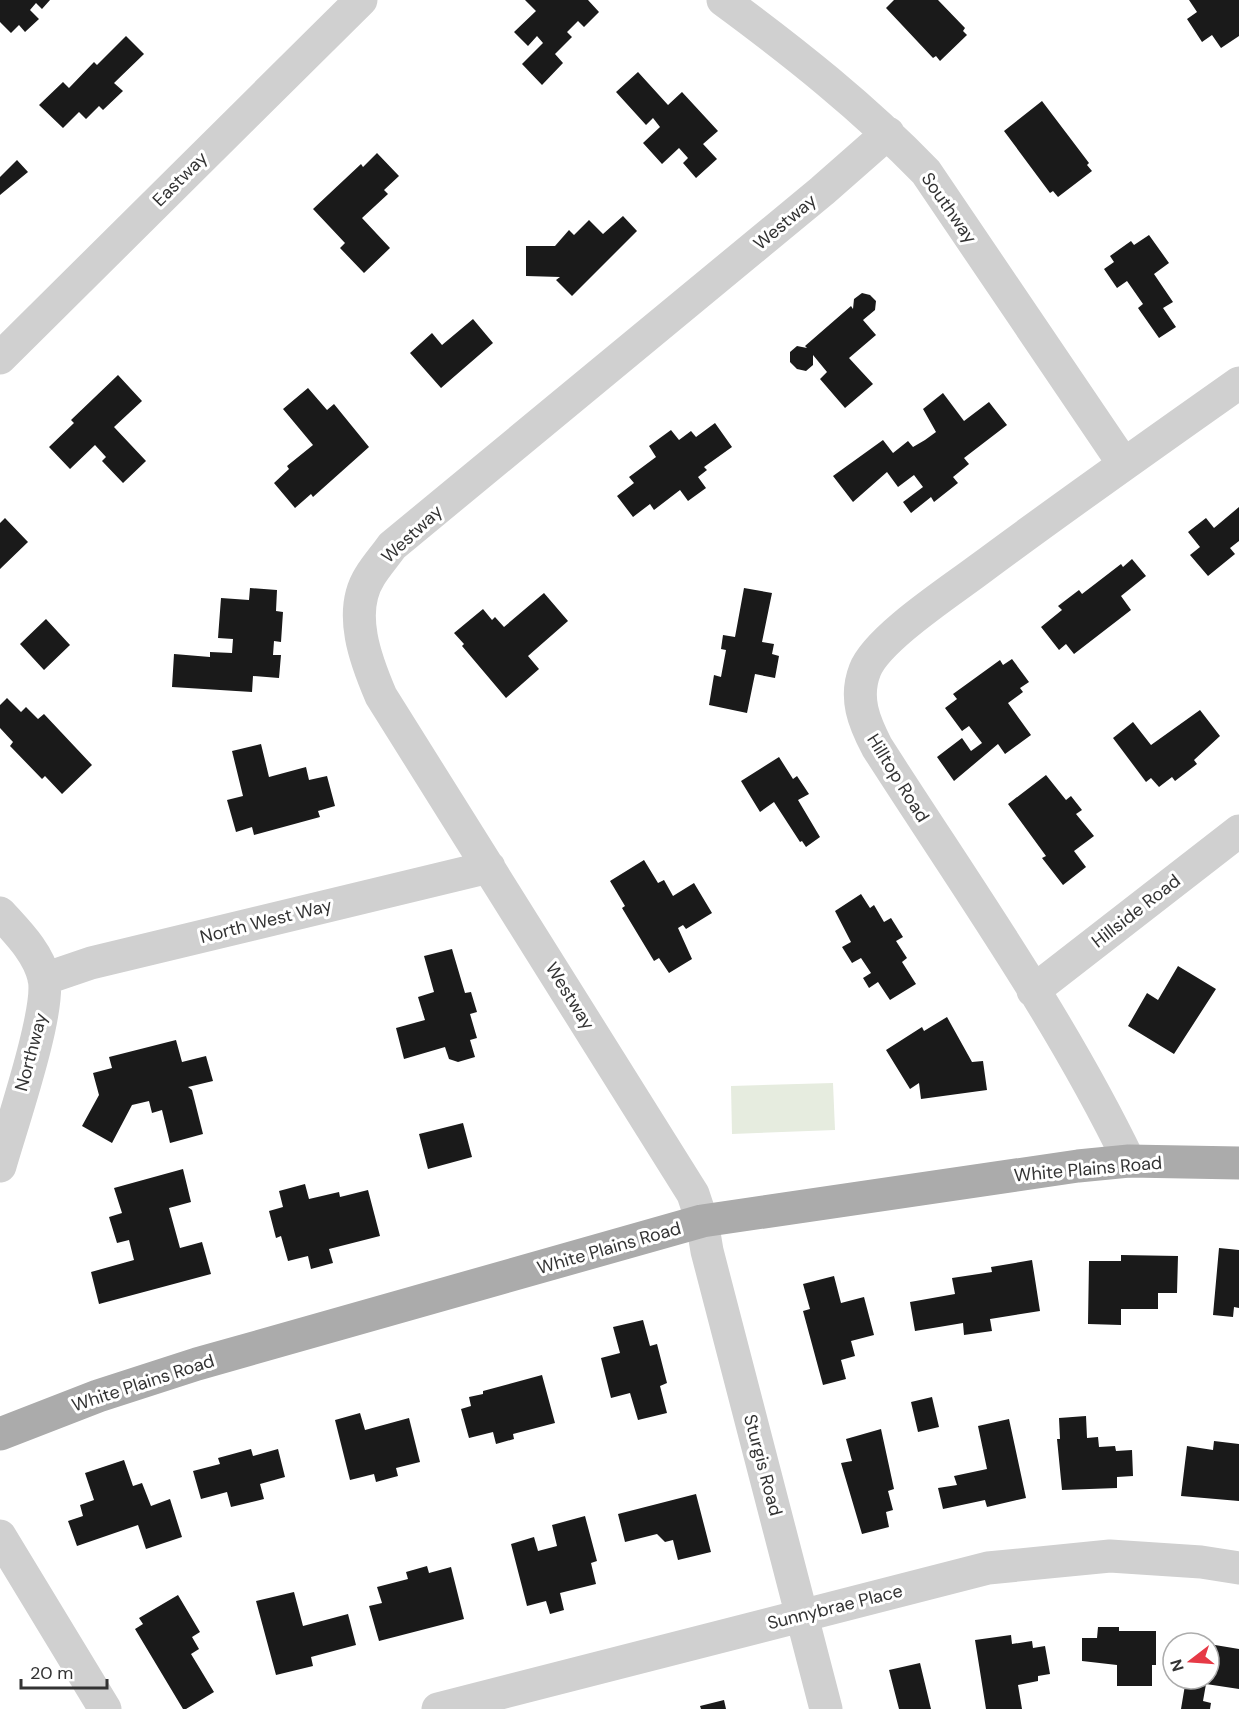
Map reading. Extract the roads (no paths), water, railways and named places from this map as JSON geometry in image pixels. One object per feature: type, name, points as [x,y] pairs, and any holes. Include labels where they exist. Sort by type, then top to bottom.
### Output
[{"type":"main road","name":"White Plains Road","points":[[0,1434],[98,1396],[197,1364],[702,1221],[990,1178],[1130,1161],[1239,1163]]},
{"type":"street","name":"Eastway","points":[[0,358],[361,0]]},
{"type":"street","name":"Southway","points":[[723,0],[814,68],[888,133],[926,172],[1123,463]]},
{"type":"street","name":"Westway","points":[[702,1221],[693,1194],[381,696],[369,667],[361,638],[362,597],[368,578],[392,546],[822,191],[888,133]]},
{"type":"street","name":"Hilltop Road","points":[[1130,1161],[1104,1107],[1033,991],[877,747],[865,724],[860,707],[860,686],[865,669],[874,654],[919,615],[1123,463],[1239,383]]},
{"type":"street","name":"Hillside Road","points":[[1033,991],[1239,831]]},
{"type":"street","name":"North West Way","points":[[44,979],[91,963],[489,867]]},
{"type":"street","points":[[0,914],[37,959],[44,979]]},
{"type":"street","name":"Northway","points":[[0,1166],[40,1025],[44,979]]},
{"type":"street","name":"Sturgis Road","points":[[702,1221],[707,1251],[826,1709]]},
{"type":"street","points":[[0,1536],[105,1709]]},
{"type":"street","name":"Sunnybrae Place","points":[[438,1709],[988,1568],[1110,1556],[1201,1562],[1239,1568]]}]
